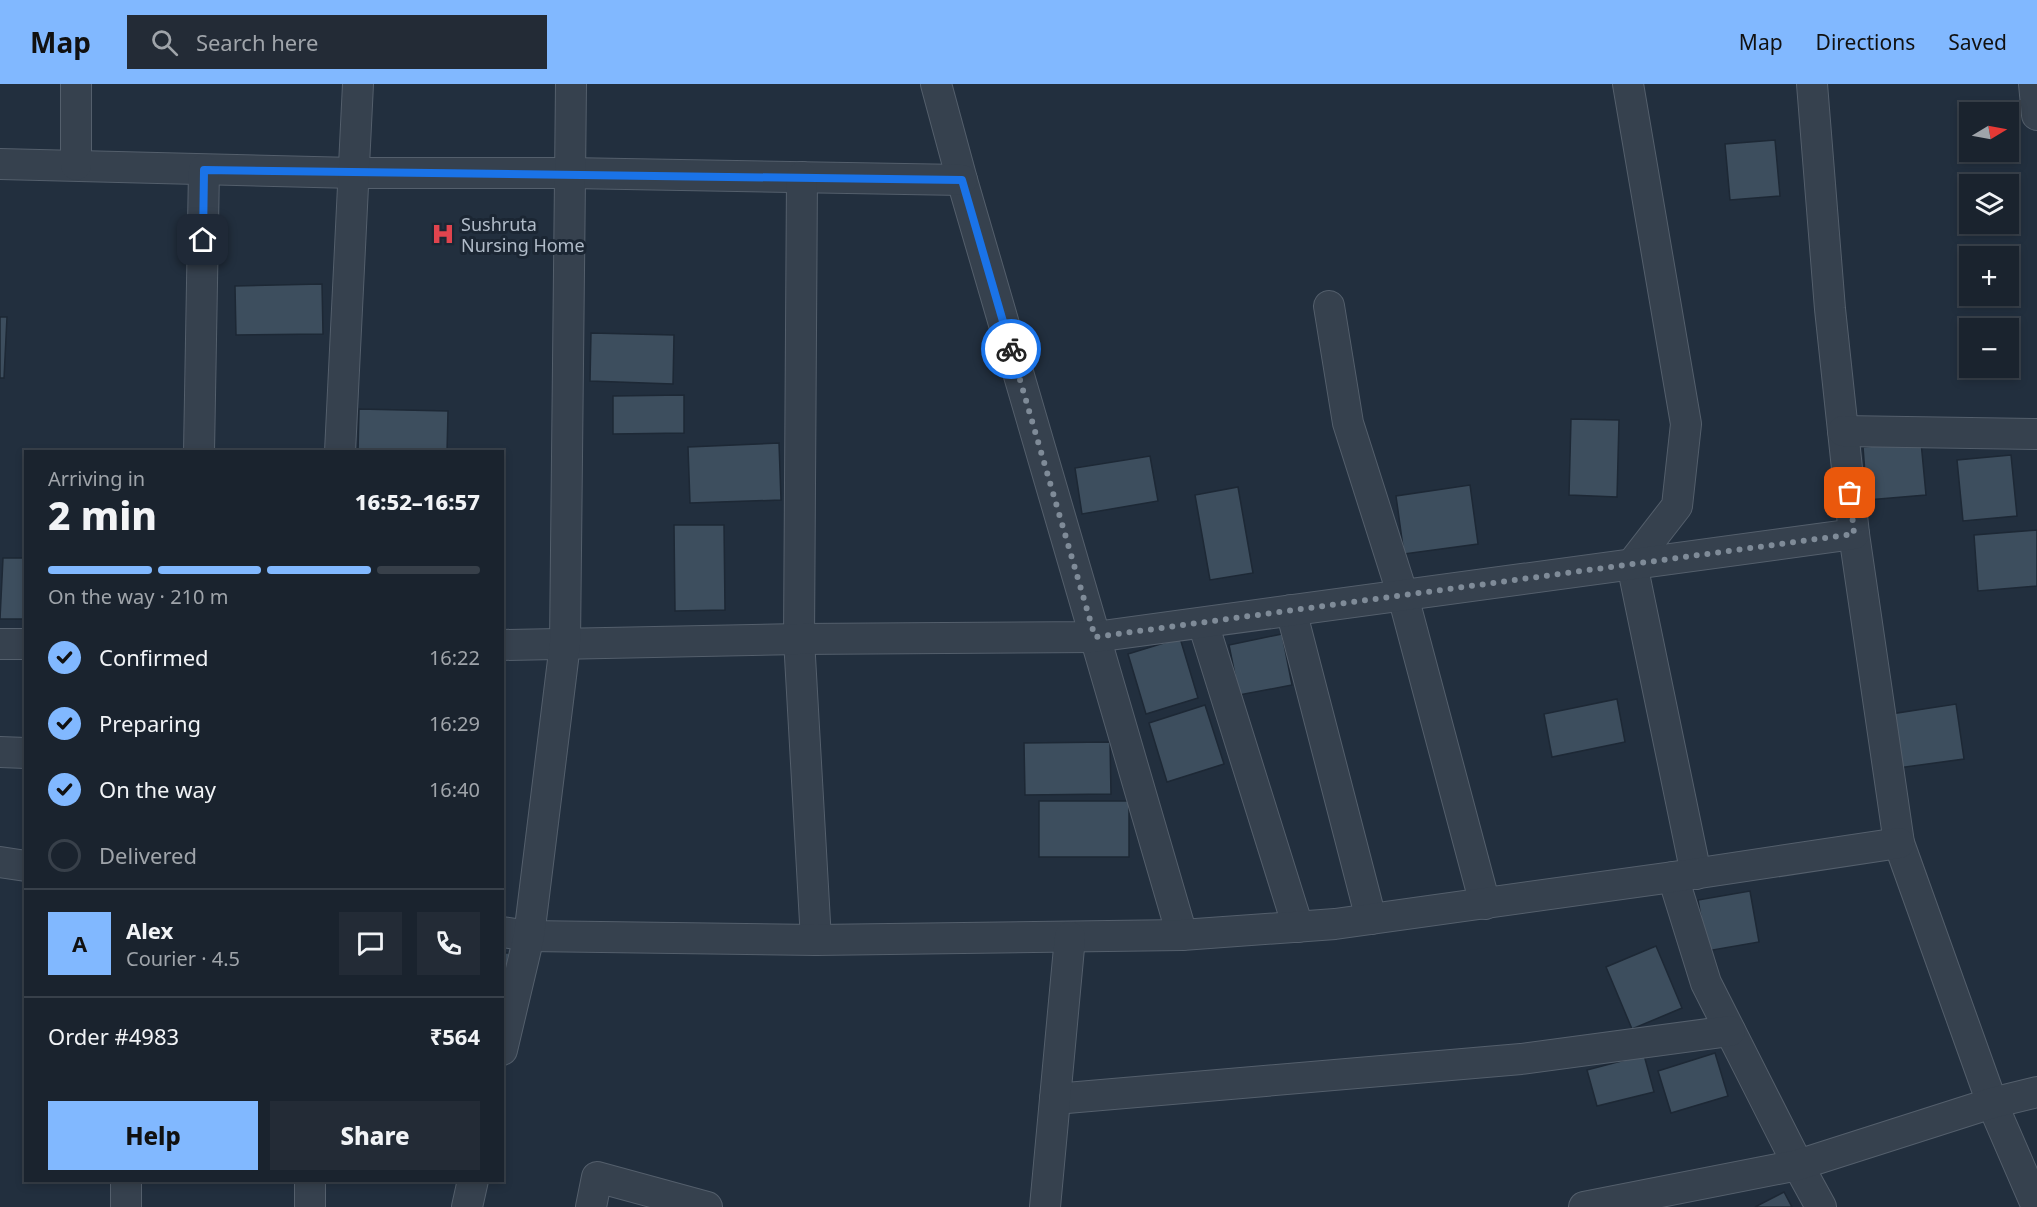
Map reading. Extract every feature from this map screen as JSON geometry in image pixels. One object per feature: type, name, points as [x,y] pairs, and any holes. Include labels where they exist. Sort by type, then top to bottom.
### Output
[{"type":"street","points":[[76,84],[76,165]]},
{"type":"street","points":[[340,450],[358,84]]},
{"type":"street","points":[[504,1032],[515,934],[565,644],[571,84]]},
{"type":"street","points":[[936,84],[1182,935]]},
{"type":"street","points":[[1628,84],[1686,424],[1677,506],[1632,564],[1684,876],[1706,982],[1821,1207]]},
{"type":"street","points":[[1812,84],[1830,309],[1854,534],[1899,843],[1992,1103],[2037,1207]]},
{"type":"street","points":[[2034,84],[2037,115]]},
{"type":"street","points":[[0,164],[354,173],[570,173],[962,180]]},
{"type":"street","points":[[199,450],[204,170]]},
{"type":"street","points":[[802,177],[799,639],[816,940]]},
{"type":"street","points":[[1329,306],[1348,423],[1403,596],[1485,904]]},
{"type":"street","points":[[1844,431],[2037,434]]},
{"type":"street","points":[[504,645],[799,639],[1095,637],[1854,534]]},
{"type":"street","points":[[1291,610],[1371,920]]},
{"type":"street","points":[[1203,623],[1298,927]]},
{"type":"street","points":[[0,644],[24,644]]},
{"type":"street","points":[[0,752],[24,753]]},
{"type":"street","points":[[515,934],[816,940],[1182,935],[1371,920],[1899,843]]},
{"type":"street","points":[[0,862],[24,866]]},
{"type":"street","points":[[1045,1207],[1070,937]]},
{"type":"street","points":[[1055,1099],[1521,1059],[1730,1031]]},
{"type":"street","points":[[1584,1207],[1798,1165],[1992,1103],[2037,1092]]},
{"type":"street","points":[[591,1207],[597,1177],[706,1207]]},
{"type":"street","points":[[126,1182],[126,1207]]},
{"type":"street","points":[[310,1182],[310,1207]]},
{"type":"street","points":[[467,1207],[473,1182]]},
{"type":"building","points":[[1775,140],[1780,196],[1730,200],[1725,144]]},
{"type":"building","points":[[322,284],[323,334],[236,335],[235,286]]},
{"type":"building","points":[[0,317],[7,317],[4,378],[0,378]]},
{"type":"building","points":[[591,333],[674,335],[673,384],[590,381]]},
{"type":"building","points":[[684,395],[684,433],[613,434],[613,396]]},
{"type":"building","points":[[359,409],[448,411],[447,450],[358,450]]},
{"type":"building","points":[[1571,419],[1619,420],[1617,497],[1569,495]]},
{"type":"building","points":[[1921,442],[1926,495],[1867,500],[1863,447]]},
{"type":"building","points":[[779,443],[781,500],[690,503],[688,447]]},
{"type":"building","points":[[2011,455],[2017,516],[1963,521],[1957,460]]},
{"type":"building","points":[[1150,456],[1158,501],[1082,514],[1075,468]]},
{"type":"building","points":[[1470,485],[1478,544],[1404,554],[1396,496]]},
{"type":"building","points":[[1238,487],[1253,573],[1210,580],[1195,495]]},
{"type":"building","points":[[674,525],[724,525],[725,610],[675,611]]},
{"type":"building","points":[[2037,530],[2037,586],[1978,591],[1974,535]]},
{"type":"building","points":[[3,558],[24,558],[24,619],[0,619]]},
{"type":"building","points":[[1282,634],[1292,685],[1239,695],[1229,645]]},
{"type":"building","points":[[1180,638],[1198,698],[1146,714],[1128,654]]},
{"type":"building","points":[[1617,699],[1625,742],[1552,757],[1544,714]]},
{"type":"building","points":[[1956,704],[1964,759],[1898,768],[1891,714]]},
{"type":"building","points":[[1205,705],[1224,764],[1167,782],[1149,723]]},
{"type":"building","points":[[1110,742],[1111,794],[1025,795],[1024,743]]},
{"type":"building","points":[[1039,801],[1129,801],[1129,857],[1039,857]]},
{"type":"building","points":[[1750,891],[1759,942],[1707,951],[1698,900]]},
{"type":"building","points":[[1656,946],[1682,1008],[1632,1029],[1606,967]]},
{"type":"building","points":[[504,953],[509,953],[504,1000]]},
{"type":"building","points":[[1715,1053],[1728,1096],[1671,1113],[1658,1071]]},
{"type":"building","points":[[1644,1055],[1654,1092],[1597,1106],[1587,1070]]},
{"type":"building","points":[[1784,1192],[1792,1207],[1755,1207]]},
{"type":"way so far","points":[[1011,349],[1095,637],[1854,534],[1850,493]]},
{"type":"place","name":"Sushruta Nursing Home","points":[[443,234]]},
{"type":"route","points":[[203,240],[204,170],[570,173],[962,180],[1011,349]]}]
